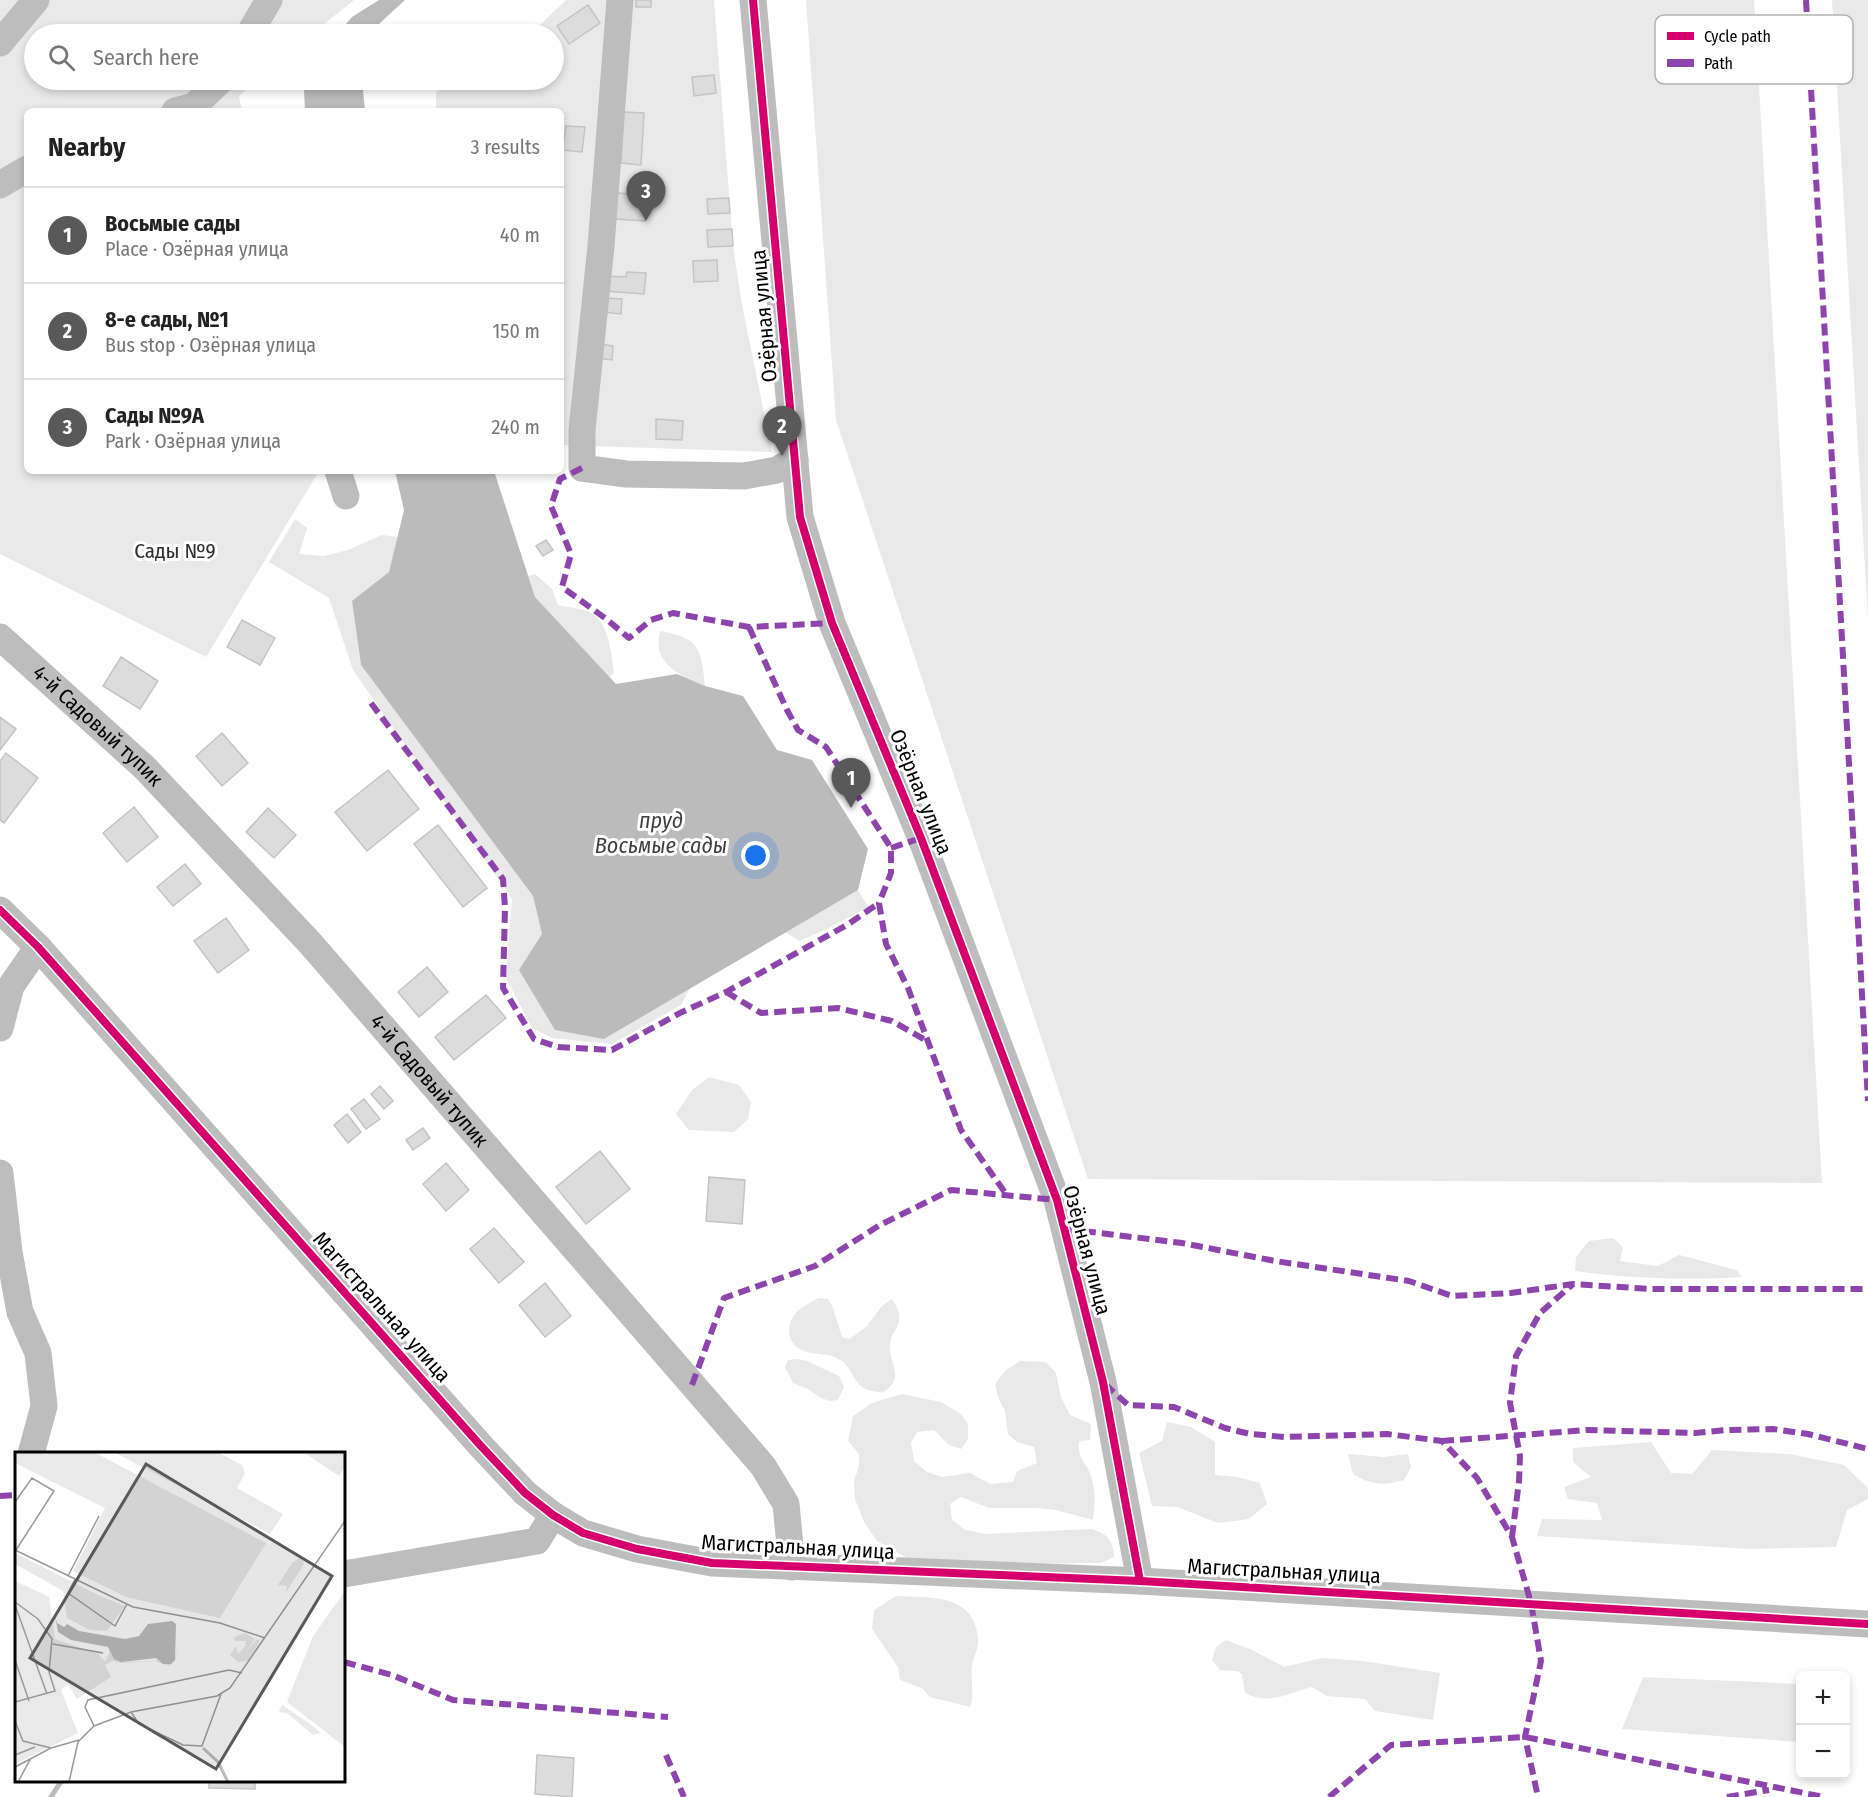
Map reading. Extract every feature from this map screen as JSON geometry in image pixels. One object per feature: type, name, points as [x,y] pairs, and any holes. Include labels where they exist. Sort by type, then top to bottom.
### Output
[{"type":"street","points":[[0,44],[36,0]]},
{"type":"street","points":[[255,24],[269,0]]},
{"type":"street","points":[[620,0],[601,246],[582,430],[582,468],[626,474],[744,476],[777,470],[795,459]]},
{"type":"street","name":"Озёрная улица","points":[[753,0],[800,517],[832,623],[921,838],[1057,1200],[1103,1382],[1140,1581]]},
{"type":"street","points":[[189,108],[209,90]]},
{"type":"street","points":[[0,185],[24,171]]},
{"type":"street","name":"4-й Садовый тупик","points":[[0,637],[144,767],[310,943],[763,1466],[786,1504],[792,1566]]},
{"type":"street","name":"Магистральная улица","points":[[0,910],[38,947],[480,1445],[525,1493],[583,1533],[637,1549],[712,1563],[1140,1581],[1868,1624]]},
{"type":"street","points":[[0,1028],[11,986],[38,947]]},
{"type":"street","points":[[0,1173],[9,1252],[20,1312],[38,1353],[44,1406],[32,1452]]},
{"type":"street","points":[[345,1574],[537,1541],[554,1515]]},
{"type":"green space","name":"Сады №9","points":[[0,0],[354,0],[324,24],[24,24],[24,90],[246,90],[239,96],[241,108],[24,108],[24,474],[317,474],[206,657],[0,554]]},
{"type":"green space","points":[[566,0],[714,0],[733,246],[742,305],[772,452],[564,445],[564,108],[436,108],[436,92],[439,90],[564,90],[564,24],[541,24]]},
{"type":"green space","points":[[806,0],[1754,0],[1755,15],[1655,15],[1655,84],[1759,84],[1822,1183],[1088,1179],[836,420]]},
{"type":"green space","points":[[1832,0],[1868,0],[1868,620],[1837,84],[1853,84],[1853,15],[1833,15]]},
{"type":"green space","points":[[295,519],[307,528],[299,554],[324,556],[348,550],[382,535],[398,537],[389,572],[352,602],[361,665],[533,896],[542,934],[604,1039],[690,988],[681,1005],[612,1044],[552,1038],[532,1028],[506,978],[512,899],[353,670],[329,598],[269,562]]},
{"type":"green space","points":[[535,574],[552,589],[558,605],[587,611],[600,621],[608,637],[612,656],[614,673],[609,677],[535,597],[528,576]]},
{"type":"green space","points":[[660,631],[683,637],[696,647],[702,662],[705,686],[677,672],[664,660],[658,642]]},
{"type":"green space","points":[[858,890],[868,907],[799,941],[785,932]]},
{"type":"green space","points":[[709,1077],[739,1085],[751,1102],[748,1119],[734,1132],[689,1130],[676,1114],[692,1090]]},
{"type":"green space","points":[[1613,1238],[1623,1247],[1620,1261],[1658,1266],[1679,1255],[1737,1270],[1742,1277],[1658,1278],[1575,1271],[1576,1257],[1589,1241]]},
{"type":"green space","points":[[819,1298],[828,1299],[842,1337],[850,1339],[867,1326],[882,1306],[892,1299],[897,1308],[899,1321],[892,1336],[890,1349],[895,1377],[890,1387],[883,1392],[864,1388],[844,1363],[837,1358],[808,1352],[794,1344],[789,1329],[792,1318],[801,1308]]},
{"type":"green space","points":[[788,1360],[807,1361],[839,1376],[844,1387],[838,1400],[830,1401],[821,1398],[793,1383],[785,1367]]},
{"type":"green space","points":[[1020,1361],[1046,1362],[1056,1373],[1061,1397],[1070,1415],[1091,1424],[1090,1440],[1079,1441],[1079,1447],[1094,1487],[1093,1520],[1056,1510],[989,1508],[961,1497],[950,1504],[952,1520],[965,1530],[986,1534],[1091,1529],[1109,1538],[1114,1557],[1101,1563],[946,1565],[907,1558],[877,1541],[864,1522],[855,1499],[854,1481],[859,1466],[859,1454],[848,1441],[853,1416],[872,1403],[902,1394],[941,1402],[961,1414],[968,1424],[968,1439],[961,1449],[949,1445],[934,1430],[917,1432],[911,1443],[914,1461],[927,1472],[942,1477],[970,1473],[990,1484],[1013,1482],[1017,1471],[1037,1463],[1034,1447],[1017,1442],[1008,1434],[1005,1411],[995,1384],[1005,1371]]},
{"type":"green space","points":[[1167,1422],[1191,1427],[1215,1442],[1215,1475],[1237,1477],[1260,1483],[1267,1504],[1249,1519],[1218,1523],[1177,1507],[1152,1506],[1139,1453],[1162,1441]]},
{"type":"green space","points":[[1651,1442],[1671,1473],[1692,1474],[1712,1450],[1789,1454],[1844,1465],[1868,1488],[1868,1499],[1847,1510],[1836,1547],[1750,1549],[1537,1536],[1542,1519],[1602,1520],[1597,1503],[1568,1499],[1564,1487],[1591,1477],[1573,1462],[1573,1448]]},
{"type":"green space","points":[[1348,1454],[1384,1457],[1408,1454],[1411,1467],[1404,1480],[1384,1484],[1372,1482],[1353,1474]]},
{"type":"green space","points":[[896,1596],[936,1598],[948,1601],[959,1605],[975,1623],[978,1641],[972,1665],[970,1707],[930,1697],[922,1688],[900,1680],[898,1667],[872,1629],[874,1610]]},
{"type":"green space","points":[[1226,1640],[1252,1650],[1284,1667],[1322,1658],[1363,1661],[1440,1673],[1433,1720],[1375,1711],[1365,1699],[1327,1696],[1312,1687],[1278,1697],[1253,1697],[1245,1693],[1242,1674],[1237,1671],[1220,1670],[1212,1660],[1216,1647]]},
{"type":"green space","points":[[1643,1677],[1796,1684],[1796,1742],[1622,1729]]},
{"type":"water","points":[[379,0],[405,0],[379,24],[346,24],[352,17]]},
{"type":"water","points":[[304,90],[363,90],[365,108],[305,108]]},
{"type":"water","name":"пруд Восьмые сады","points":[[396,474],[495,474],[535,597],[616,684],[677,674],[705,686],[743,696],[777,750],[812,760],[868,849],[858,890],[604,1039],[555,1030],[519,970],[542,934],[533,896],[361,665],[352,601],[389,572],[404,510]]},
{"type":"building","points":[[636,0],[651,0],[651,7],[636,7]]},
{"type":"building","points":[[588,5],[600,23],[569,44],[564,36],[564,24],[560,24]]},
{"type":"building","points":[[714,75],[716,93],[694,96],[692,77]]},
{"type":"building","points":[[624,112],[644,113],[641,165],[621,163]]},
{"type":"building","points":[[566,126],[585,127],[582,152],[564,150]]},
{"type":"building","points":[[617,193],[647,195],[645,221],[615,219]]},
{"type":"building","points":[[729,198],[730,213],[708,214],[707,199]]},
{"type":"building","points":[[732,229],[733,246],[708,247],[707,230]]},
{"type":"building","points":[[717,260],[718,281],[694,282],[693,261]]},
{"type":"building","points":[[627,272],[646,273],[644,294],[605,291],[607,276],[626,277]]},
{"type":"building","points":[[605,298],[622,299],[621,314],[604,312]]},
{"type":"building","points":[[600,344],[613,346],[612,360],[599,358]]},
{"type":"building","points":[[656,419],[683,421],[682,440],[656,439]]},
{"type":"building","points":[[546,540],[553,550],[543,556],[536,546]]},
{"type":"building","points":[[242,620],[275,638],[260,665],[227,647]]},
{"type":"building","points":[[121,657],[158,681],[140,709],[103,686]]},
{"type":"building","points":[[0,717],[16,729],[0,750]]},
{"type":"building","points":[[222,733],[248,763],[222,786],[196,756]]},
{"type":"building","points":[[6,753],[38,778],[4,823],[0,820],[0,761]]},
{"type":"building","points":[[388,770],[419,809],[367,851],[335,812]]},
{"type":"building","points":[[134,807],[158,837],[127,862],[103,833]]},
{"type":"building","points":[[268,808],[296,835],[274,858],[246,832]]},
{"type":"building","points":[[438,825],[487,888],[463,907],[414,844]]},
{"type":"building","points":[[185,864],[201,884],[173,906],[157,887]]},
{"type":"building","points":[[226,918],[249,950],[218,973],[194,941]]},
{"type":"building","points":[[427,967],[448,992],[419,1017],[398,992]]},
{"type":"building","points":[[486,995],[506,1018],[454,1060],[435,1037]]},
{"type":"building","points":[[380,1086],[393,1101],[384,1109],[371,1094]]},
{"type":"building","points":[[364,1099],[380,1119],[366,1129],[351,1109]]},
{"type":"building","points":[[347,1114],[361,1132],[348,1143],[334,1125]]},
{"type":"building","points":[[423,1128],[430,1138],[413,1150],[406,1140]]},
{"type":"building","points":[[600,1151],[630,1189],[586,1224],[556,1187]]},
{"type":"building","points":[[446,1163],[469,1190],[446,1211],[423,1184]]},
{"type":"building","points":[[709,1177],[745,1180],[742,1224],[706,1221]]},
{"type":"building","points":[[494,1228],[524,1262],[499,1283],[470,1249]]},
{"type":"building","points":[[545,1283],[571,1316],[545,1337],[519,1305]]},
{"type":"building","points":[[537,1755],[574,1758],[572,1797],[535,1794]]},
{"type":"building","points":[[209,1782],[255,1782],[255,1789],[209,1788]]},
{"type":"waterway","points":[[51,1797],[61,1782]]},
{"type":"marked path","points":[[1806,0],[1807,15]]},
{"type":"marked path","points":[[1811,84],[1868,1101]]},
{"type":"marked path","points":[[582,468],[560,479],[551,506],[571,554],[562,587],[629,638],[651,620],[673,613],[749,627],[832,623]]},
{"type":"marked path","points":[[749,627],[798,730],[826,747],[891,848],[891,873],[879,903],[886,944],[908,988],[961,1130],[1006,1194]]},
{"type":"marked path","points":[[371,703],[503,879],[505,908],[503,988],[534,1039],[558,1047],[612,1050],[680,1013],[726,992],[847,925],[879,903]]},
{"type":"marked path","points":[[891,848],[921,838]]},
{"type":"marked path","points":[[726,992],[761,1013],[838,1008],[892,1021],[927,1041]]},
{"type":"marked path","points":[[692,1385],[724,1298],[815,1266],[880,1225],[951,1190],[1057,1200]]},
{"type":"marked path","points":[[1066,1229],[1182,1243],[1275,1261],[1409,1281],[1452,1296],[1511,1293],[1573,1284],[1651,1289],[1868,1289]]},
{"type":"marked path","points":[[1512,1537],[1520,1456],[1510,1403],[1516,1356],[1540,1313],[1573,1284]]},
{"type":"marked path","points":[[1105,1384],[1128,1405],[1174,1407],[1225,1428],[1250,1434],[1285,1437],[1387,1434],[1442,1441],[1477,1478],[1512,1537],[1531,1603],[1541,1661],[1525,1737],[1538,1797]]},
{"type":"marked path","points":[[1442,1441],[1587,1430],[1695,1433],[1773,1429],[1808,1434],[1868,1449]]},
{"type":"marked path","points":[[0,1496],[15,1495]]},
{"type":"marked path","points":[[345,1662],[392,1675],[453,1700],[668,1717]]},
{"type":"marked path","points":[[1329,1797],[1391,1745],[1525,1737],[1824,1797]]},
{"type":"marked path","points":[[666,1755],[684,1797]]},
{"type":"marked path","points":[[1727,1797],[1769,1790]]},
{"type":"cycle path","points":[[753,0],[800,517],[832,623],[921,838],[1057,1200],[1103,1382],[1140,1581]]},
{"type":"cycle path","points":[[0,910],[38,947],[480,1445],[525,1493],[553,1515],[583,1533],[637,1549],[712,1563],[1140,1581],[1868,1624]]},
{"type":"place","name":"Сады №9А","points":[[646,221]]},
{"type":"place","name":"8-е сады, №1","points":[[782,456]]},
{"type":"place","name":"Восьмые сады","points":[[851,808]]}]
